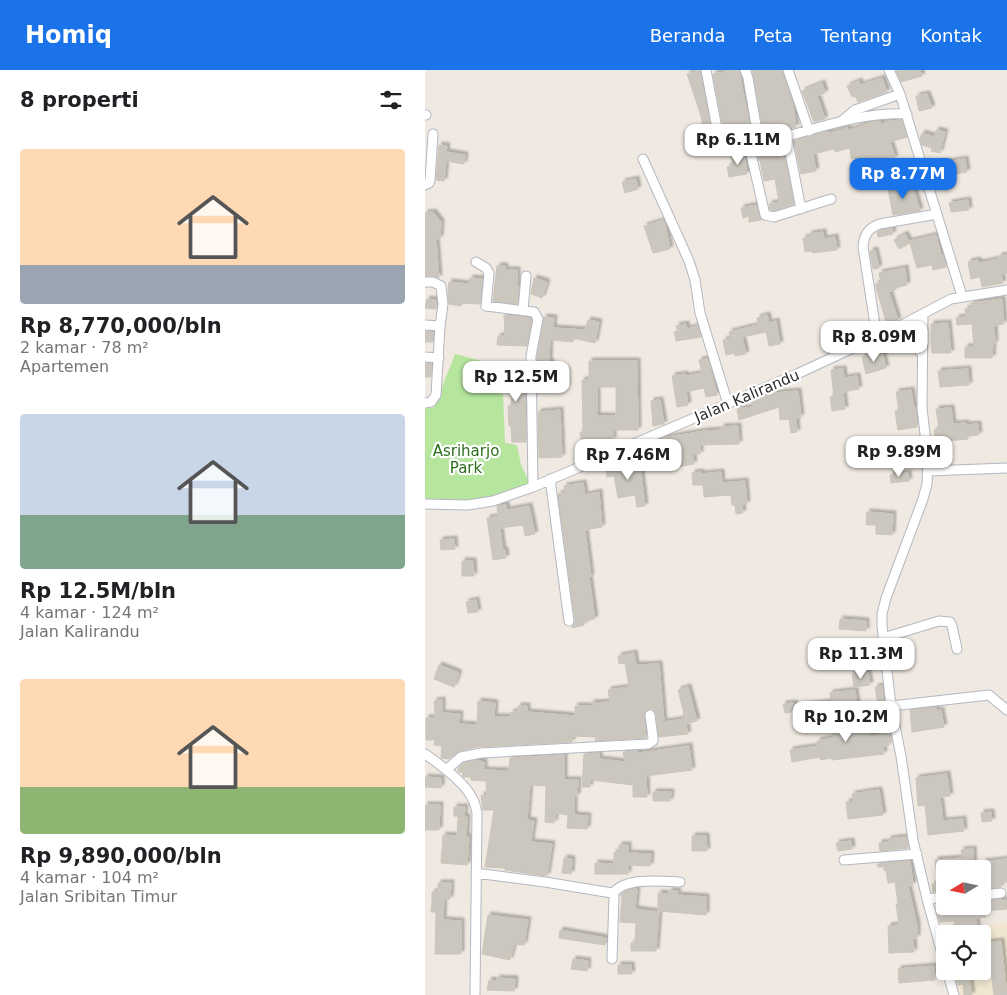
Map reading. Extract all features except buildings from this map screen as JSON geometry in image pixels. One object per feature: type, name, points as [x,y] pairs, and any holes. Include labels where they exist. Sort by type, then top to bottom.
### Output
[{"type":"street","points":[[706,70],[721,148],[725,150],[787,137],[841,121],[890,113],[907,114]]},
{"type":"street","points":[[745,70],[759,143]]},
{"type":"street","points":[[788,70],[809,131]]},
{"type":"street","points":[[889,70],[907,114],[962,296]]},
{"type":"street","points":[[841,121],[855,110],[900,94]]},
{"type":"street","points":[[425,185],[429,183],[433,134]]},
{"type":"street","points":[[787,137],[801,210]]},
{"type":"street","points":[[749,145],[765,215],[774,217],[831,199]]},
{"type":"street","points":[[643,159],[689,261],[695,280],[699,313],[728,404]]},
{"type":"street","points":[[877,337],[863,247],[867,232],[872,227],[880,224],[937,214]]},
{"type":"street","points":[[476,262],[486,268],[489,273],[486,306],[534,312],[538,319],[531,356],[533,487]]},
{"type":"street","points":[[523,310],[527,276]]},
{"type":"street","points":[[425,282],[433,282],[441,286],[443,304],[436,395],[431,402],[425,403]]},
{"type":"street","name":"Jalan Kalirandu","points":[[425,504],[457,506],[493,501],[533,487],[728,404],[877,337],[951,299],[1007,290]]},
{"type":"street","points":[[923,314],[922,408],[928,470],[923,500],[882,614],[891,707],[917,854],[936,932]]},
{"type":"street","points":[[425,325],[441,326]]},
{"type":"street","points":[[894,329],[910,335],[922,356]]},
{"type":"street","points":[[425,357],[439,358]]},
{"type":"street","points":[[928,470],[1007,468]]},
{"type":"street","points":[[550,479],[569,621]]},
{"type":"street","points":[[883,638],[939,621],[946,621],[950,622],[957,649]]},
{"type":"street","points":[[804,717],[986,695],[991,696],[1007,710]]},
{"type":"street","points":[[446,770],[461,757],[481,753],[649,744],[653,741],[651,714]]},
{"type":"street","points":[[425,754],[446,770],[468,792],[477,813],[475,995]]},
{"type":"street","points":[[844,860],[917,854]]},
{"type":"street","points":[[476,874],[545,882],[613,894]]},
{"type":"street","points":[[612,959],[613,894],[621,886],[656,880],[680,882]]},
{"type":"street","points":[[991,894],[1001,893]]},
{"type":"street","points":[[927,900],[936,898]]},
{"type":"street","points":[[950,980],[954,995]]},
{"type":"shaded area","points":[[1007,922],[1007,995],[959,995],[955,980],[991,980],[990,925]]},
{"type":"green space","name":"Asriharjo Park","points":[[455,354],[489,363],[489,391],[503,394],[505,443],[517,445],[521,465],[530,483],[498,497],[457,505],[425,503],[425,407],[434,408]]}]
